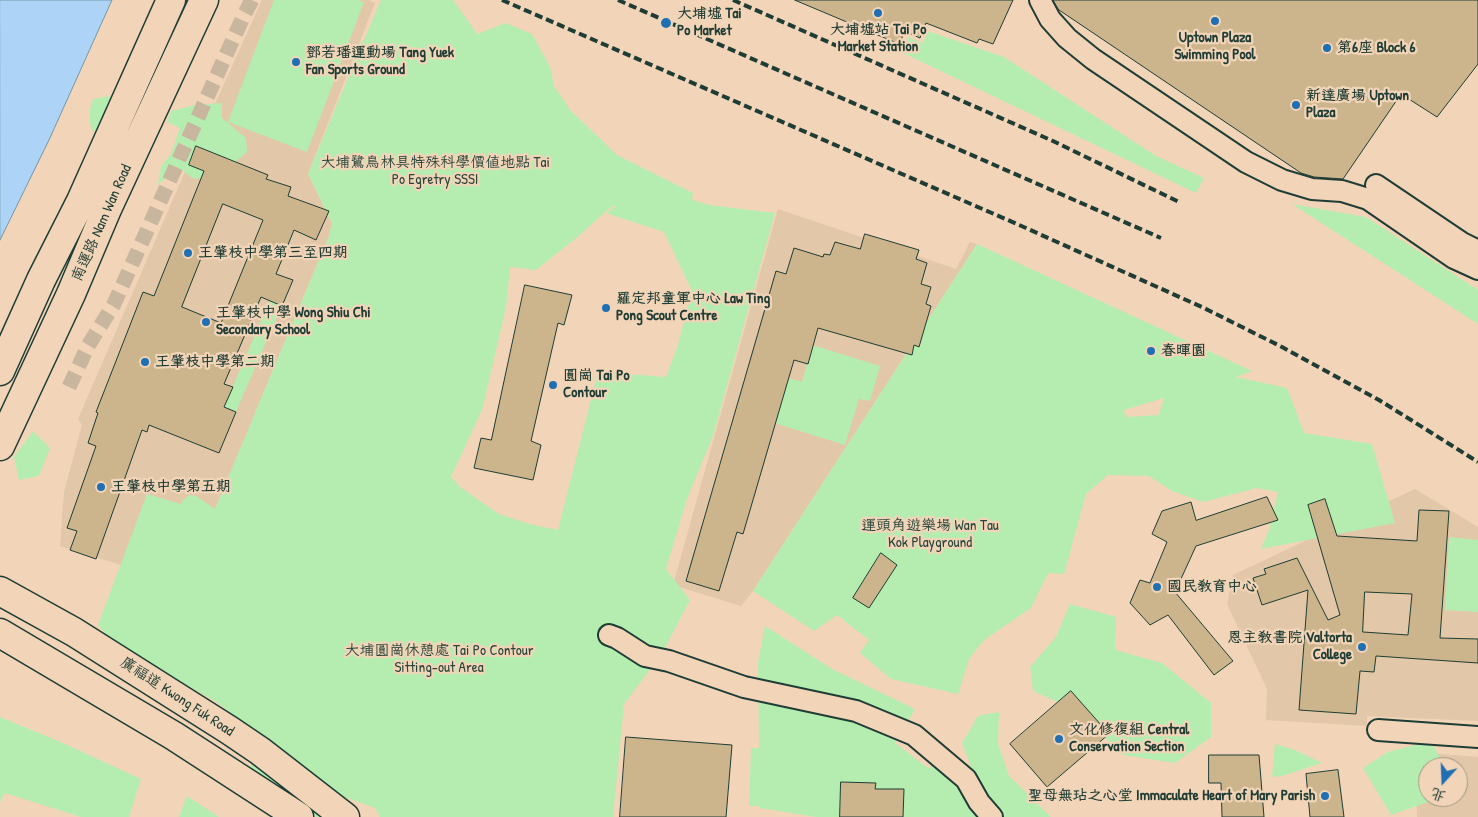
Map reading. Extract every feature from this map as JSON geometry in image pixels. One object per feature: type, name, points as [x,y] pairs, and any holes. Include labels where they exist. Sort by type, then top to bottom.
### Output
[{"type":"main road","name":"南運路 Nam Wan Road","points":[[0,371],[41,280],[81,201],[172,0]]},
{"type":"main road","name":"南運路 Nam Wan Road","points":[[0,446],[204,0]]},
{"type":"main road","name":"廣福道 Kwong Fuk Road","points":[[0,591],[74,632],[222,726],[260,751],[345,817]]},
{"type":"main road","points":[[0,633],[174,736],[299,817]]},
{"type":"street","points":[[1040,0],[1050,19],[1067,38],[1093,59],[1246,162],[1282,180],[1312,188],[1342,191],[1368,199],[1454,258],[1478,269]]},
{"type":"street","points":[[1376,185],[1462,243],[1478,251]]},
{"type":"street","points":[[609,635],[645,656],[744,687],[856,710],[914,734],[966,779],[992,817]]},
{"type":"street","points":[[1378,730],[1478,737]]},
{"type":"shaded area","name":"王肇枝中學 Wong Shiu Chi Secondary School","points":[[262,0],[369,0],[375,3],[308,174],[333,226],[213,514],[134,569],[60,546],[64,492],[82,425],[78,419],[200,137]]},
{"type":"shaded area","points":[[778,209],[956,269],[970,242],[977,244],[753,591],[741,606],[673,585]]},
{"type":"shaded area","name":"恩主教書院 Valtorta College","points":[[1415,489],[1478,527],[1478,721],[1367,716],[1367,726],[1266,720],[1267,689],[1227,604],[1233,575]]},
{"type":"shaded area","points":[[1416,752],[1478,757],[1478,817],[1417,817]]},
{"type":"green space","name":"鄧若璠運動場 Tang Yuek Fan Sports Ground","points":[[274,0],[358,0],[364,2],[307,152],[228,122]]},
{"type":"green space","points":[[381,0],[454,1],[477,34],[506,23],[532,34],[550,67],[554,86],[570,110],[617,155],[693,193],[692,200],[709,205],[775,213],[713,436],[687,499],[666,569],[690,600],[661,655],[624,704],[613,817],[380,817],[375,808],[342,796],[308,776],[217,702],[116,646],[98,625],[147,494],[181,504],[189,495],[196,496],[215,509],[329,236],[332,223],[308,174],[348,78],[357,46],[364,40]],"holes":[[[614,206],[616,207],[606,213],[664,232],[692,291],[677,348],[666,377],[598,372],[558,530],[529,524],[499,514],[460,487],[451,477],[482,410],[506,308],[510,267],[536,270],[580,235],[606,211]]]},
{"type":"green space","points":[[928,31],[1004,57],[1156,156],[1204,178],[1196,193],[901,52],[908,37],[923,43]]},
{"type":"green space","points":[[116,95],[99,134],[92,130],[90,122],[93,99]]},
{"type":"green space","points":[[222,103],[222,118],[246,138],[247,152],[215,180],[192,178],[181,169],[158,184],[161,166],[171,154],[180,128],[167,122],[171,111],[195,105]]},
{"type":"green space","points":[[1292,204],[1366,217],[1478,290],[1478,324]]},
{"type":"green space","name":"運頭角遊樂場 Wan Tau Kok Playground","points":[[977,244],[1252,371],[1236,377],[1287,388],[1304,433],[1372,444],[1395,523],[1261,549],[1269,530],[1278,492],[1257,488],[1203,502],[1172,491],[1149,476],[1108,475],[1086,494],[1064,574],[1048,573],[1031,608],[984,640],[969,659],[958,694],[891,679],[860,653],[869,640],[837,615],[814,631],[753,591]],"holes":[[[1164,398],[1159,415],[1126,417],[1124,410]]]},
{"type":"green space","points":[[270,300],[282,305],[236,412],[224,407]]},
{"type":"green space","points":[[812,345],[880,366],[870,401],[859,399],[845,445],[774,423],[788,378],[802,382]]},
{"type":"green space","points":[[33,431],[50,448],[39,476],[19,480],[14,457]]},
{"type":"green space","points":[[1449,537],[1478,540],[1478,612],[1445,610]]},
{"type":"green space","points":[[1070,604],[1116,617],[1115,650],[1162,663],[1211,703],[1211,737],[1175,763],[1123,755],[1078,711],[1033,691],[1030,667],[1056,637]]},
{"type":"green space","points":[[765,626],[832,669],[915,709],[895,743],[928,768],[950,762],[976,780],[962,743],[978,716],[999,712],[998,744],[1009,776],[1051,817],[816,817],[760,808],[760,806],[749,806],[751,748],[759,748],[758,662]]},
{"type":"green space","points":[[0,717],[63,743],[141,779],[129,817],[81,817],[5,793],[0,802]]},
{"type":"green space","points":[[1431,741],[1440,757],[1418,757],[1418,806],[1391,815],[1363,768],[1388,752]]},
{"type":"green space","points":[[1275,744],[1295,750],[1322,763],[1282,776],[1272,777]]},
{"type":"green space","points":[[255,759],[332,817],[316,817],[247,771]]},
{"type":"green space","points":[[187,796],[219,817],[179,817]]},
{"type":"water","points":[[0,0],[112,0],[49,140],[0,240]]},
{"type":"building","name":"大埔墟站 Tai Po Market Station","points":[[795,0],[1013,0],[993,44],[979,39],[977,43],[926,23],[920,38],[904,31],[900,44]]},
{"type":"building","name":"新達廣場 Uptown Plaza","points":[[1053,0],[1478,0],[1478,64],[1437,117],[1401,94],[1343,179],[1314,177],[1301,173],[1059,10]]},
{"type":"building","points":[[196,146],[268,175],[266,179],[291,187],[288,196],[329,211],[316,240],[294,230],[276,274],[293,280],[282,306],[261,297],[224,384],[233,387],[224,407],[236,412],[219,453],[149,425],[147,432],[142,430],[96,559],[70,550],[77,531],[67,528],[96,446],[88,443],[98,413],[96,412],[143,292],[154,296],[204,171],[189,165]],"holes":[[[223,204],[263,220],[221,323],[182,307]]]},
{"type":"building","points":[[865,234],[919,250],[916,259],[927,263],[921,284],[931,287],[926,304],[931,306],[919,347],[914,345],[912,355],[818,328],[808,364],[794,360],[743,534],[737,532],[719,591],[686,581],[776,271],[786,274],[794,248],[823,257],[824,254],[830,255],[835,242],[860,249]]},
{"type":"building","points":[[525,285],[572,295],[564,325],[558,323],[531,441],[541,445],[533,480],[474,468],[481,438],[491,440]]},
{"type":"building","name":"國民教育中心","points":[[1267,497],[1278,520],[1196,546],[1175,592],[1233,661],[1214,675],[1168,615],[1150,625],[1130,603],[1140,580],[1150,583],[1167,542],[1152,534],[1162,511],[1191,502],[1196,520]]},
{"type":"building","points":[[1325,499],[1337,536],[1417,541],[1419,510],[1449,511],[1440,638],[1478,639],[1478,663],[1376,656],[1374,672],[1360,671],[1356,714],[1299,710],[1308,590],[1262,605],[1253,578],[1266,574],[1264,569],[1297,558],[1328,620],[1340,615],[1308,505]],"holes":[[[1365,592],[1412,594],[1408,635],[1363,632]]]},
{"type":"building","points":[[881,553],[897,565],[869,608],[853,598]]},
{"type":"building","name":"文化修復組 Central Conservation Section","points":[[1071,691],[1109,734],[1047,787],[1010,744]]},
{"type":"building","points":[[626,737],[732,745],[726,817],[620,817]]},
{"type":"building","points":[[1209,755],[1259,755],[1264,817],[1222,817],[1221,783],[1209,783]]},
{"type":"building","name":"聖母無玷之心堂 Immaculate Heart of Mary Parish","points":[[1338,770],[1344,817],[1310,817],[1306,774]]},
{"type":"building","points":[[841,782],[876,783],[875,789],[904,789],[903,817],[840,817]]},
{"type":"tunnel","points":[[69,387],[88,346],[114,304],[252,0]]},
{"type":"railway","points":[[502,0],[1017,224],[1204,308],[1282,347],[1379,400],[1478,462]]},
{"type":"railway","points":[[618,0],[1161,238]]},
{"type":"railway","points":[[733,0],[1053,141],[1179,202]]},
{"type":"place","name":"大埔墟站 Tai Po Market Station","points":[[878,13]]},
{"type":"place","name":"Uptown Plaza Swimming Pool","points":[[1215,21]]},
{"type":"place","name":"大埔墟 Tai Po Market","points":[[666,23]]},
{"type":"place","name":"第6座 Block 6","points":[[1327,48]]},
{"type":"place","name":"鄧若璠運動場 Tang Yuek Fan Sports Ground","points":[[296,62]]},
{"type":"place","name":"新達廣場 Uptown Plaza","points":[[1296,105]]},
{"type":"place","name":"王肇枝中學第三至四期","points":[[188,253]]},
{"type":"place","name":"羅定邦童軍中心 Law Ting Pong Scout Centre","points":[[606,308]]},
{"type":"place","name":"王肇枝中學 Wong Shiu Chi Secondary School","points":[[206,322]]},
{"type":"place","name":"春暉園","points":[[1151,351]]},
{"type":"place","name":"王肇枝中學第二期","points":[[145,362]]},
{"type":"place","name":"圓崗 Tai Po Contour","points":[[553,385]]},
{"type":"place","name":"王肇枝中學第五期","points":[[101,487]]},
{"type":"place","name":"國民教育中心","points":[[1157,587]]},
{"type":"place","name":"恩主教書院 Valtorta College","points":[[1362,647]]},
{"type":"place","name":"文化修復組 Central Conservation Section","points":[[1059,739]]},
{"type":"place","name":"聖母無玷之心堂 Immaculate Heart of Mary Parish","points":[[1325,796]]},
{"type":"park label","name":"大埔鷺鳥林具特殊科學價值地點 Tai Po Egretry SSSI","points":[[435,172]]},
{"type":"park label","name":"大埔圓崗休憩處 Tai Po Contour Sitting-out Area","points":[[439,660]]}]
